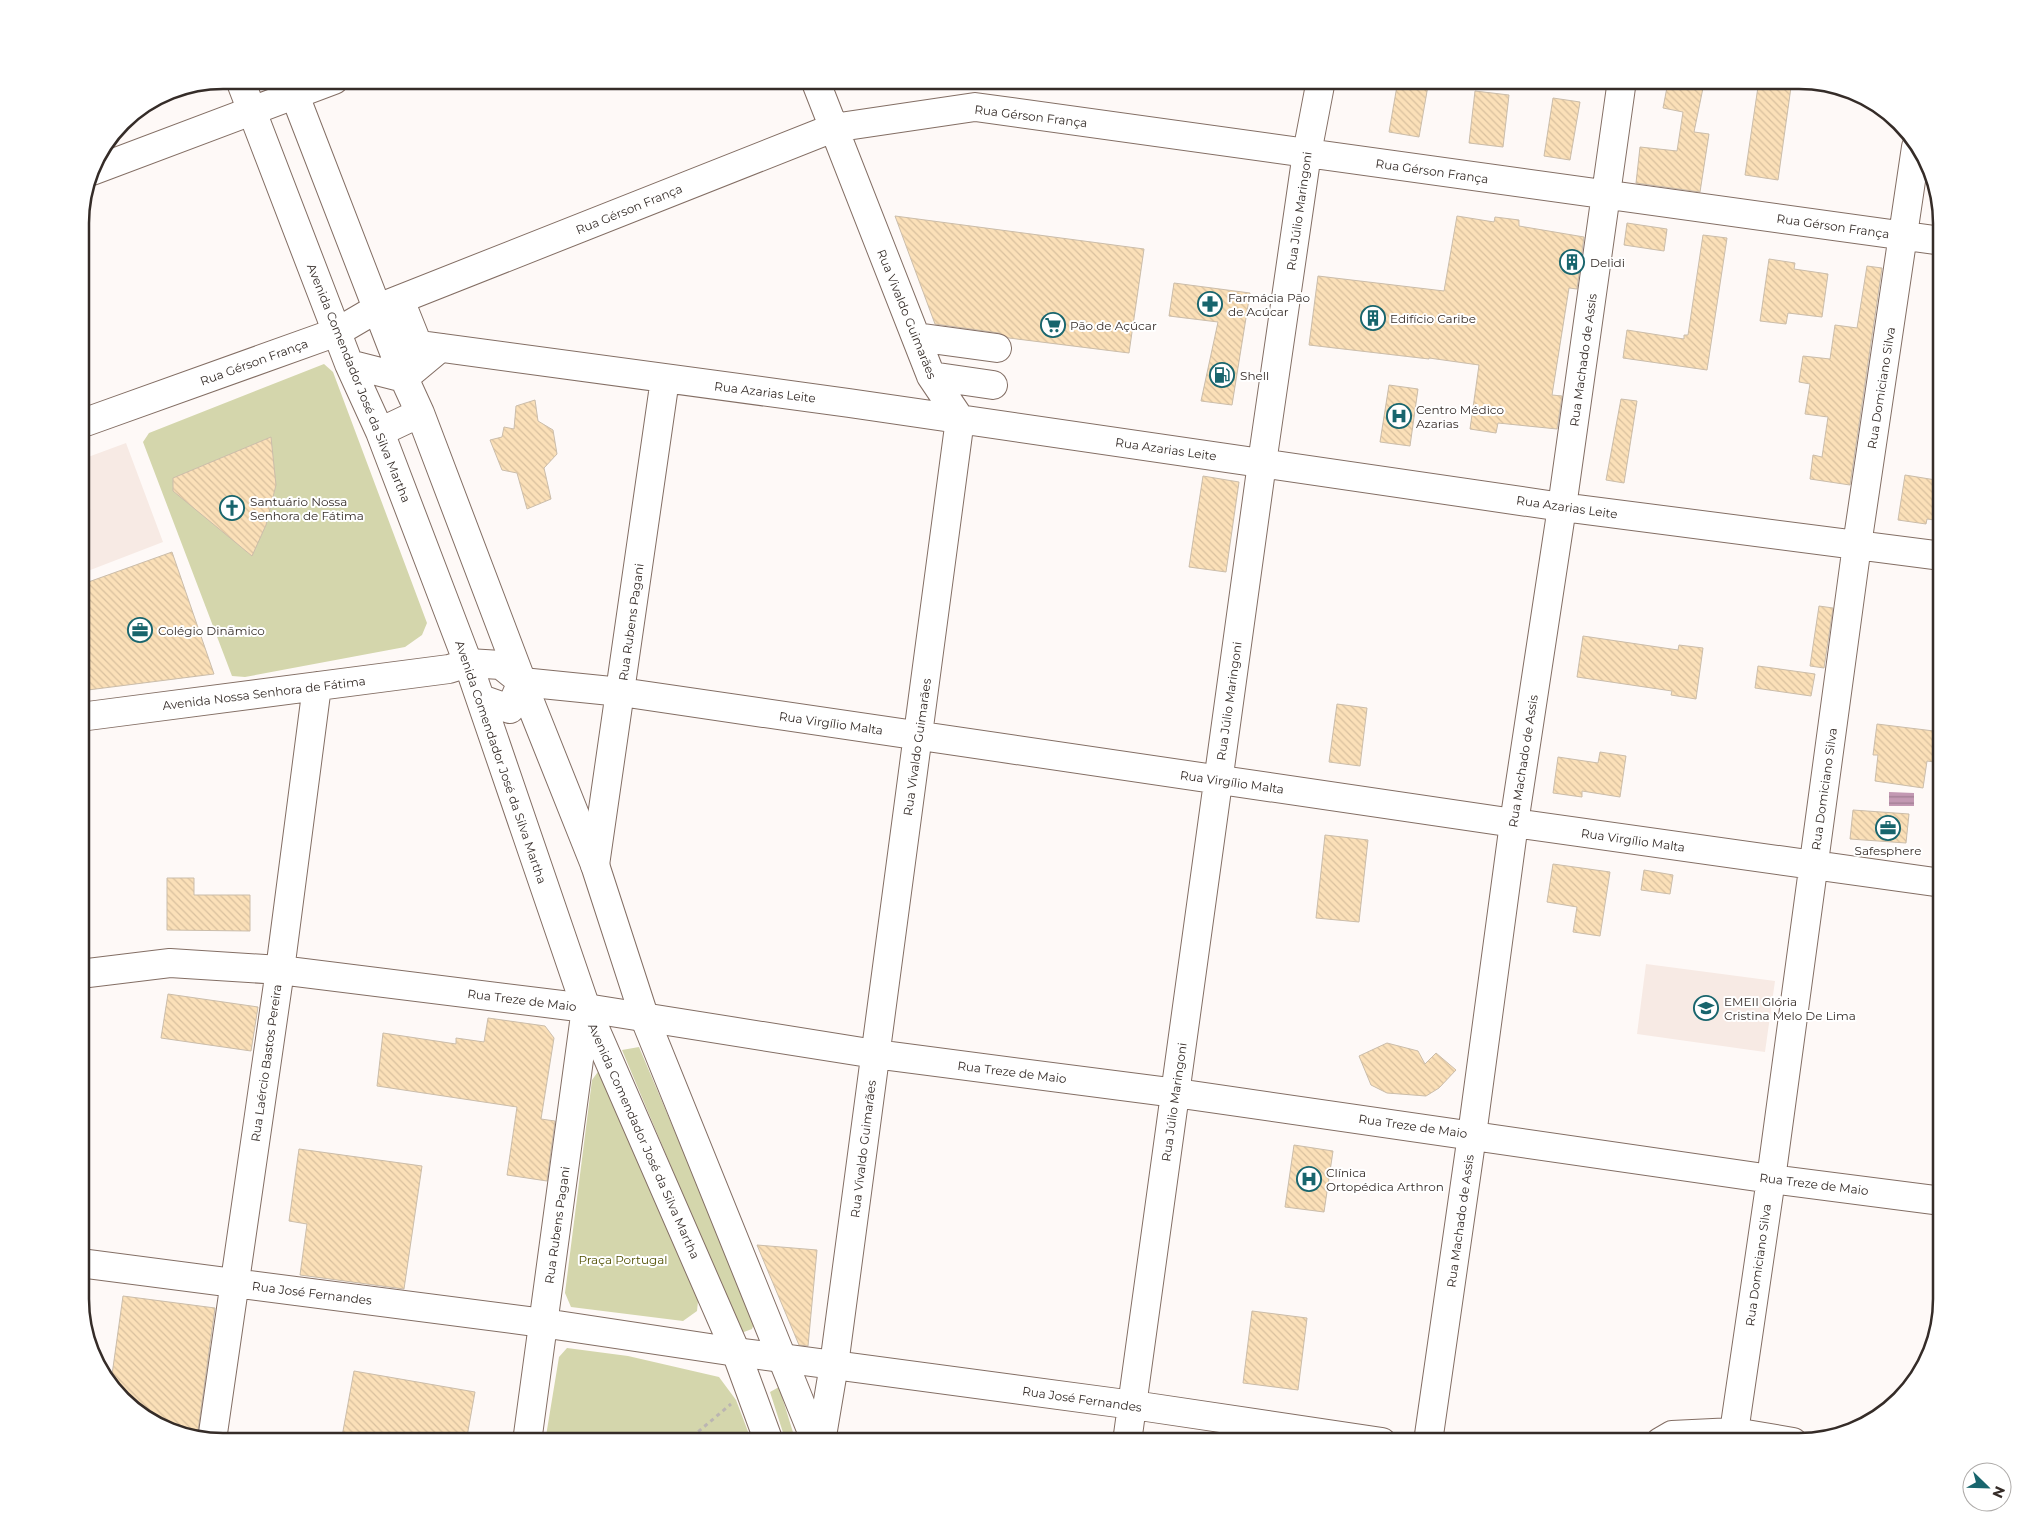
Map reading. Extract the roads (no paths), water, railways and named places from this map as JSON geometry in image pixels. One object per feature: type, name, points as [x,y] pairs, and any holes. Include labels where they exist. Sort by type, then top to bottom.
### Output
[{"type":"street","name":"Avenida Comendador José da Silva Martha","points":[[243,89],[349,364],[380,432],[458,666],[481,699],[586,1008],[736,1352],[766,1433]]},
{"type":"street","points":[[101,168],[251,111],[290,89]]},
{"type":"street","points":[[292,89],[389,304],[429,347],[404,378]]},
{"type":"street","name":"Rua Vivaldo Guimarães","points":[[818,89],[930,376],[960,419],[834,1365],[823,1433]]},
{"type":"street","name":"Rua Júlio Maringoni","points":[[1128,1433],[1262,463],[1307,153],[1319,89]]},
{"type":"street","name":"Rua Machado de Assis","points":[[1429,1433],[1514,823],[1562,507],[1621,89]]},
{"type":"street","name":"Rua Gérson França","points":[[89,421],[337,332],[389,304],[833,128],[975,107],[1606,196],[1933,240]]},
{"type":"street","name":"Rua Domiciano Silva","points":[[1734,1432],[1771,1179],[1858,544],[1915,156]]},
{"type":"street","points":[[389,304],[391,341],[404,378],[420,413],[522,682],[595,865],[645,1019],[812,1433]]},
{"type":"street","points":[[916,337],[997,348]]},
{"type":"street","name":"Rua Azarias Leite","points":[[391,341],[960,419],[1562,507],[1933,555]]},
{"type":"street","points":[[349,364],[404,378]]},
{"type":"street","points":[[930,376],[993,385]]},
{"type":"street","name":"Rua Rubens Pagani","points":[[595,865],[665,379]]},
{"type":"street","points":[[380,432],[420,413]]},
{"type":"street","name":"Avenida Nossa Senhora de Fátima","points":[[89,715],[458,666],[502,665],[522,682]]},
{"type":"street","points":[[481,699],[510,709],[522,682]]},
{"type":"street","name":"Rua Virgílio Malta","points":[[522,682],[621,692],[1514,823],[1933,882]]},
{"type":"street","name":"Rua Laércio Bastos Pereira","points":[[213,1432],[280,970],[317,686]]},
{"type":"street","name":"Rua Treze de Maio","points":[[89,973],[170,963],[280,970],[586,1008],[645,1019],[875,1054],[1176,1093],[1771,1179],[1933,1200]]},
{"type":"street","name":"Rua Rubens Pagani","points":[[528,1433],[586,1008]]},
{"type":"street","name":"Rua José Fernandes","points":[[89,1264],[544,1323]]},
{"type":"street","points":[[544,1323],[736,1352]]},
{"type":"street","name":"Rua José Fernandes","points":[[736,1352],[1133,1405],[1321,1433]]},
{"type":"street","points":[[1718,1433],[1740,1433]]},
{"type":"place","name":"Delidi","points":[[1572,262]]},
{"type":"place","name":"Farmácia Pão de Acúcar","points":[[1210,304]]},
{"type":"place","name":"Edifício Caribe","points":[[1373,318]]},
{"type":"place","name":"Pão de Açúcar","points":[[1053,325]]},
{"type":"place","name":"Shell","points":[[1222,375]]},
{"type":"place","name":"Centro Médico Azarias","points":[[1399,416]]},
{"type":"place","name":"Santuário Nossa Senhora de Fátima","points":[[232,508]]},
{"type":"place","name":"Colégio Dinãmico","points":[[140,630]]},
{"type":"place","name":"Safesphere","points":[[1888,828]]},
{"type":"place","name":"EMEII Glória Cristina Melo De Lima","points":[[1706,1008]]},
{"type":"place","name":"Clínica Ortopédica Arthron","points":[[1309,1179]]},
{"type":"park label","name":"Praça Portugal","points":[[623,1259]]}]
